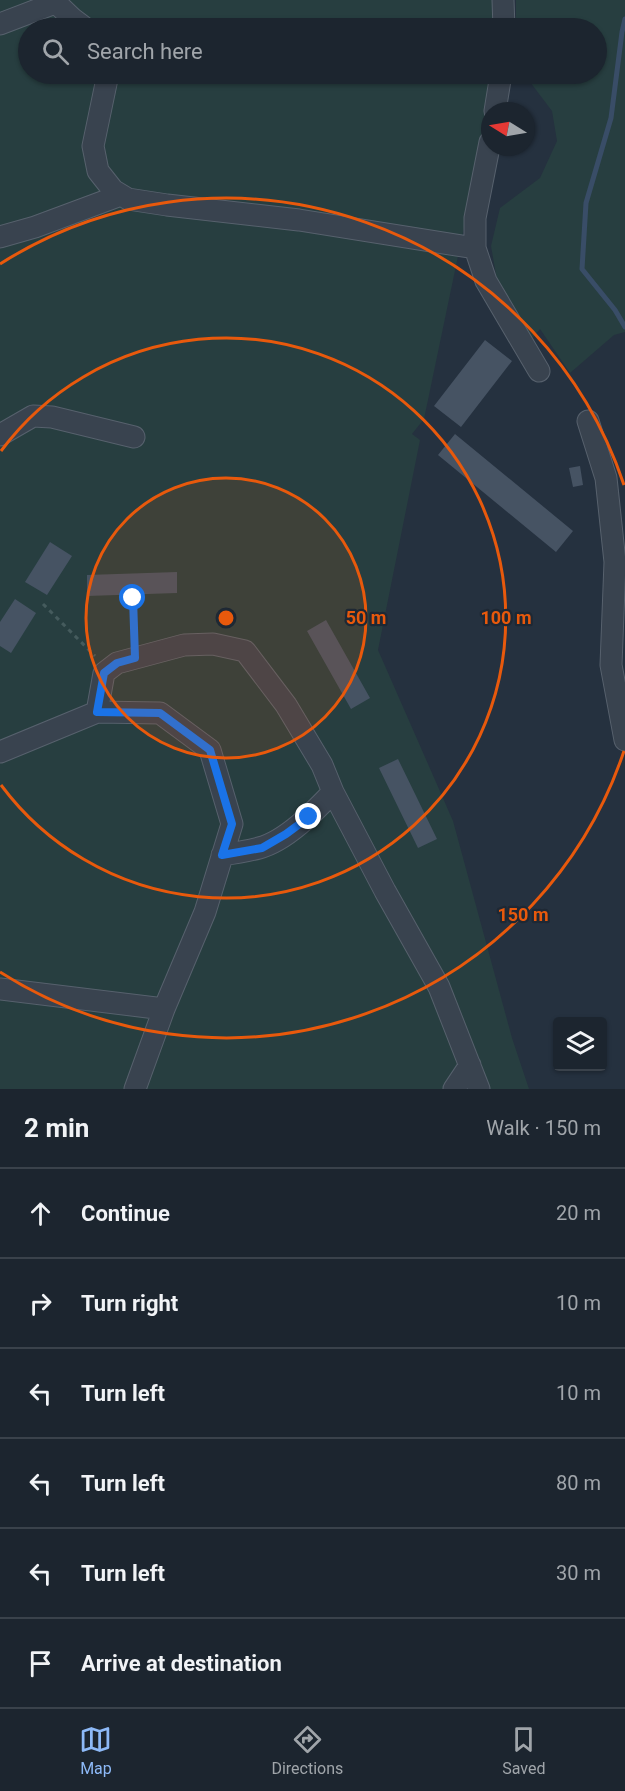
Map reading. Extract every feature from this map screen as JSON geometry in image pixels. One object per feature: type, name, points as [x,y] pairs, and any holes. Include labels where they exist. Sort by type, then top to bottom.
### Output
[{"type":"lane","points":[[504,0],[504,18]]},
{"type":"lane","points":[[0,24],[54,1],[74,18]]},
{"type":"lane","points":[[106,84],[93,146],[98,171],[113,190],[128,199],[299,220],[475,248]]},
{"type":"lane","points":[[496,102],[499,84]]},
{"type":"lane","points":[[487,156],[475,218],[475,248],[486,281],[539,371]]},
{"type":"lane","points":[[0,237],[35,227],[121,195]]},
{"type":"lane","points":[[0,435],[33,416],[52,417],[134,436]]},
{"type":"lane","points":[[588,421],[606,478],[615,562],[610,665],[625,740]]},
{"type":"lane","points":[[97,712],[104,673],[117,663],[184,645],[213,644],[245,651],[286,705],[322,765],[333,792],[385,891],[439,987],[479,1089]]},
{"type":"lane","points":[[0,752],[97,712],[160,713],[210,750],[232,824],[205,912],[164,1009],[135,1089]]},
{"type":"lane","points":[[222,855],[262,848],[309,817],[333,792]]},
{"type":"lane","points":[[0,989],[164,1009]]},
{"type":"lane","points":[[454,1089],[470,1065]]},
{"type":"path","points":[[133,598],[135,658]]},
{"type":"path","points":[[43,604],[109,670]]},
{"type":"green space","points":[[0,0],[512,0],[508,18],[18,18],[18,84],[494,84],[490,102],[481,102],[481,146],[424,419],[412,434],[420,440],[378,650],[453,821],[512,1038],[529,1089],[0,1089]]},
{"type":"green space","points":[[516,0],[625,0],[625,332],[614,335],[570,373],[540,329],[531,340],[498,286],[491,246],[500,208],[540,178],[557,141],[552,111],[532,84],[607,84],[607,18],[516,18]]},
{"type":"building","points":[[485,340],[512,361],[461,427],[434,406]]},
{"type":"building","points":[[455,434],[573,531],[556,552],[438,455]]},
{"type":"building","points":[[580,466],[583,485],[573,487],[569,468]]},
{"type":"building","points":[[50,542],[72,556],[47,595],[25,582]]},
{"type":"building","points":[[177,572],[177,593],[87,596],[87,575]]},
{"type":"building","points":[[15,599],[36,613],[11,653],[0,646],[0,622]]},
{"type":"building","points":[[326,620],[370,698],[351,709],[307,631]]},
{"type":"building","points":[[398,759],[437,839],[418,848],[379,768]]},
{"type":"waterway","points":[[625,19],[611,118],[586,203],[582,269],[615,310],[625,327]]},
{"type":"route","points":[[133,598],[135,658],[117,663],[104,673],[97,712],[160,713],[210,750],[232,824],[222,855],[262,848],[309,817]]}]
